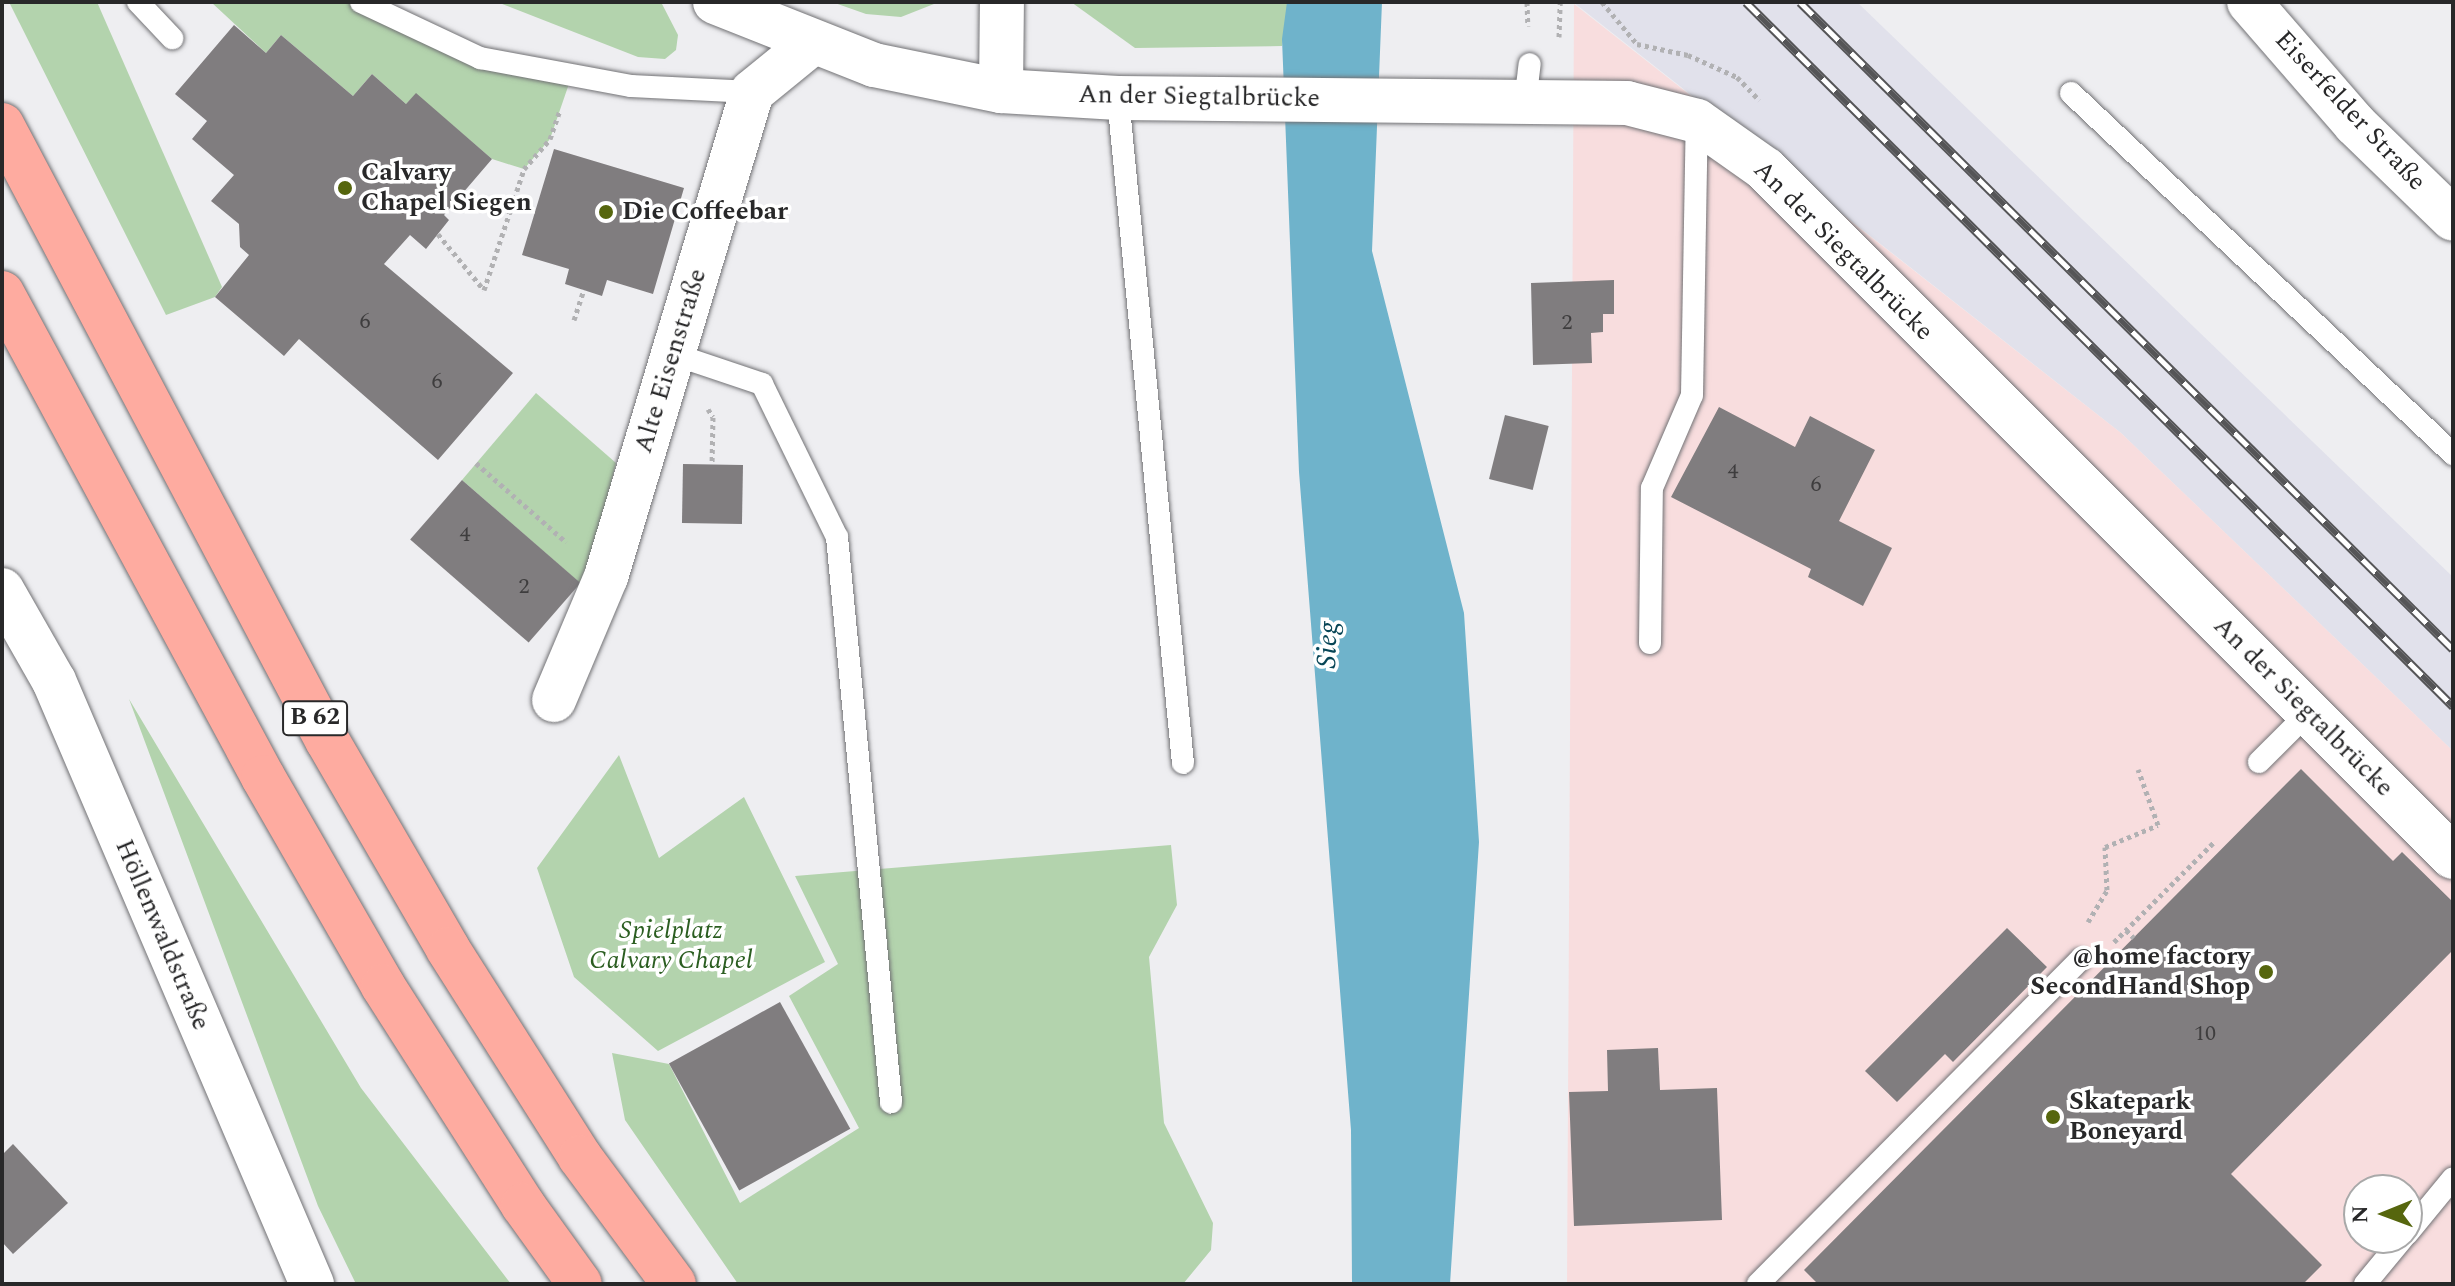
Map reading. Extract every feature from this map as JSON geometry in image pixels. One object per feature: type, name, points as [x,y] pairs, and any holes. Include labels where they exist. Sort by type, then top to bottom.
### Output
[{"type":"highway","name":"B 62","points":[[2,125],[342,766],[448,949],[580,1157],[674,1284]]},
{"type":"highway","name":"B 62","points":[[2,293],[263,777],[383,986],[523,1205],[580,1284]]},
{"type":"street","name":"An der Siegtalbrücke","points":[[715,2],[812,43],[937,81],[1001,91],[1118,98],[1527,83],[1697,121],[1765,169],[2453,857]]},
{"type":"street","points":[[1001,91],[1002,2]]},
{"type":"street","name":"Eiserfelder Straße","points":[[2249,2],[2355,124],[2453,219]]},
{"type":"street","points":[[752,92],[812,43]]},
{"type":"street","name":"Alte Eisenstraße","points":[[554,700],[606,577],[752,92]]},
{"type":"street","name":"Höllenwaldstraße","points":[[2,590],[54,681],[312,1284]]},
{"type":"lane","points":[[138,2],[172,38]]},
{"type":"lane","points":[[361,2],[480,58],[631,86],[752,92]]},
{"type":"lane","points":[[2071,93],[2453,454]]},
{"type":"lane","points":[[1118,98],[1183,763]]},
{"type":"lane","points":[[1650,643],[1652,488],[1692,395],[1697,121]]},
{"type":"lane","points":[[673,354],[762,384],[837,537],[891,1102]]},
{"type":"lane","points":[[2259,762],[2308,713]]},
{"type":"lane","points":[[1758,1284],[2080,960]]},
{"type":"lane","points":[[2423,1214],[2453,1178]]},
{"type":"lane","points":[[2365,1284],[2390,1254]]},
{"type":"path","points":[[1559,48],[1560,2]]},
{"type":"path","points":[[438,234],[484,290],[524,169],[550,139],[572,75]]},
{"type":"path","points":[[574,320],[584,290]]},
{"type":"path","points":[[476,463],[606,577]]},
{"type":"path","points":[[2109,857],[2105,847],[2158,825],[2138,769]]},
{"type":"path","points":[[2080,960],[2088,968],[2216,840]]},
{"type":"path","points":[[2126,930],[2134,938]]},
{"type":"shaded area","points":[[1573,2],[1857,2],[2453,577],[2453,751],[2121,433]]},
{"type":"shaded area","points":[[1574,4],[2121,433],[2453,751],[2453,1284],[1567,1284]]},
{"type":"green space","points":[[9,2],[97,2],[222,287],[215,297],[166,315]]},
{"type":"green space","points":[[211,2],[361,2],[480,58],[572,75],[550,139],[524,169],[492,159],[416,94],[406,104],[372,74],[353,96],[281,35],[266,53]]},
{"type":"green space","points":[[497,2],[661,2],[678,35],[676,50],[665,59],[638,57]]},
{"type":"green space","points":[[832,2],[939,2],[901,17],[866,14]]},
{"type":"green space","points":[[1071,2],[1288,2],[1282,46],[1135,48]]},
{"type":"green space","points":[[536,393],[616,463],[591,565],[580,583],[462,480]]},
{"type":"green space","points":[[129,699],[361,1088],[511,1284],[356,1284],[318,1206]]},
{"type":"green space","name":"Spielplatz Calvary Chapel","points":[[619,755],[659,858],[744,797],[825,962],[658,1051],[574,977],[537,868]]},
{"type":"green space","points":[[1171,845],[1177,905],[1149,957],[1164,1123],[1213,1223],[1211,1250],[1183,1284],[738,1284],[625,1120],[612,1053],[669,1064],[740,1203],[859,1128],[789,996],[838,964],[795,876]]},
{"type":"water","name":"Sieg","points":[[1287,2],[1382,2],[1372,251],[1464,613],[1479,842],[1450,1284],[1352,1284],[1351,1130],[1299,472],[1282,39]]},
{"type":"building","name":"Calvary Chapel Siegen","points":[[234,25],[266,53],[281,35],[353,96],[372,74],[406,104],[416,93],[492,159],[444,215],[449,220],[426,249],[410,235],[384,264],[513,373],[438,460],[299,339],[284,356],[215,297],[249,255],[240,247],[239,224],[211,201],[234,175],[192,139],[207,121],[175,94]]},
{"type":"building","name":"Die Coffeebar","points":[[554,149],[684,188],[653,294],[607,280],[602,296],[565,284],[569,269],[522,255]]},
{"type":"building","points":[[1614,280],[1614,314],[1603,314],[1603,332],[1591,333],[1592,363],[1533,365],[1531,283]]},
{"type":"building","points":[[1719,407],[1795,447],[1810,416],[1875,450],[1839,521],[1892,548],[1863,606],[1808,577],[1811,569],[1671,497]]},
{"type":"building","points":[[1505,415],[1549,426],[1533,490],[1489,479]]},
{"type":"building","points":[[683,464],[743,465],[742,524],[682,523]]},
{"type":"building","points":[[462,480],[580,583],[529,643],[410,540]]},
{"type":"building","points":[[2301,769],[2393,861],[2402,852],[2453,902],[2453,950],[2231,1174],[2322,1265],[2303,1284],[1818,1284],[1804,1270]]},
{"type":"building","points":[[2007,928],[2047,967],[1953,1062],[1945,1054],[1897,1102],[1865,1071]]},
{"type":"building","points":[[780,1002],[850,1129],[739,1190],[669,1064]]},
{"type":"building","points":[[1658,1048],[1660,1090],[1717,1088],[1722,1220],[1574,1226],[1569,1092],[1608,1091],[1607,1050]]},
{"type":"building","points":[[13,1144],[68,1203],[13,1254],[2,1242],[2,1155]]},
{"type":"railway","points":[[1746,2],[2453,706]]},
{"type":"railway","points":[[1800,2],[2453,649]]},
{"type":"place","name":"Calvary Chapel Siegen","points":[[345,188]]},
{"type":"place","name":"Die Coffeebar","points":[[606,212]]},
{"type":"place","name":"@home factory SecondHand Shop","points":[[2266,972]]},
{"type":"place","name":"Skatepark Boneyard","points":[[2053,1117]]}]
